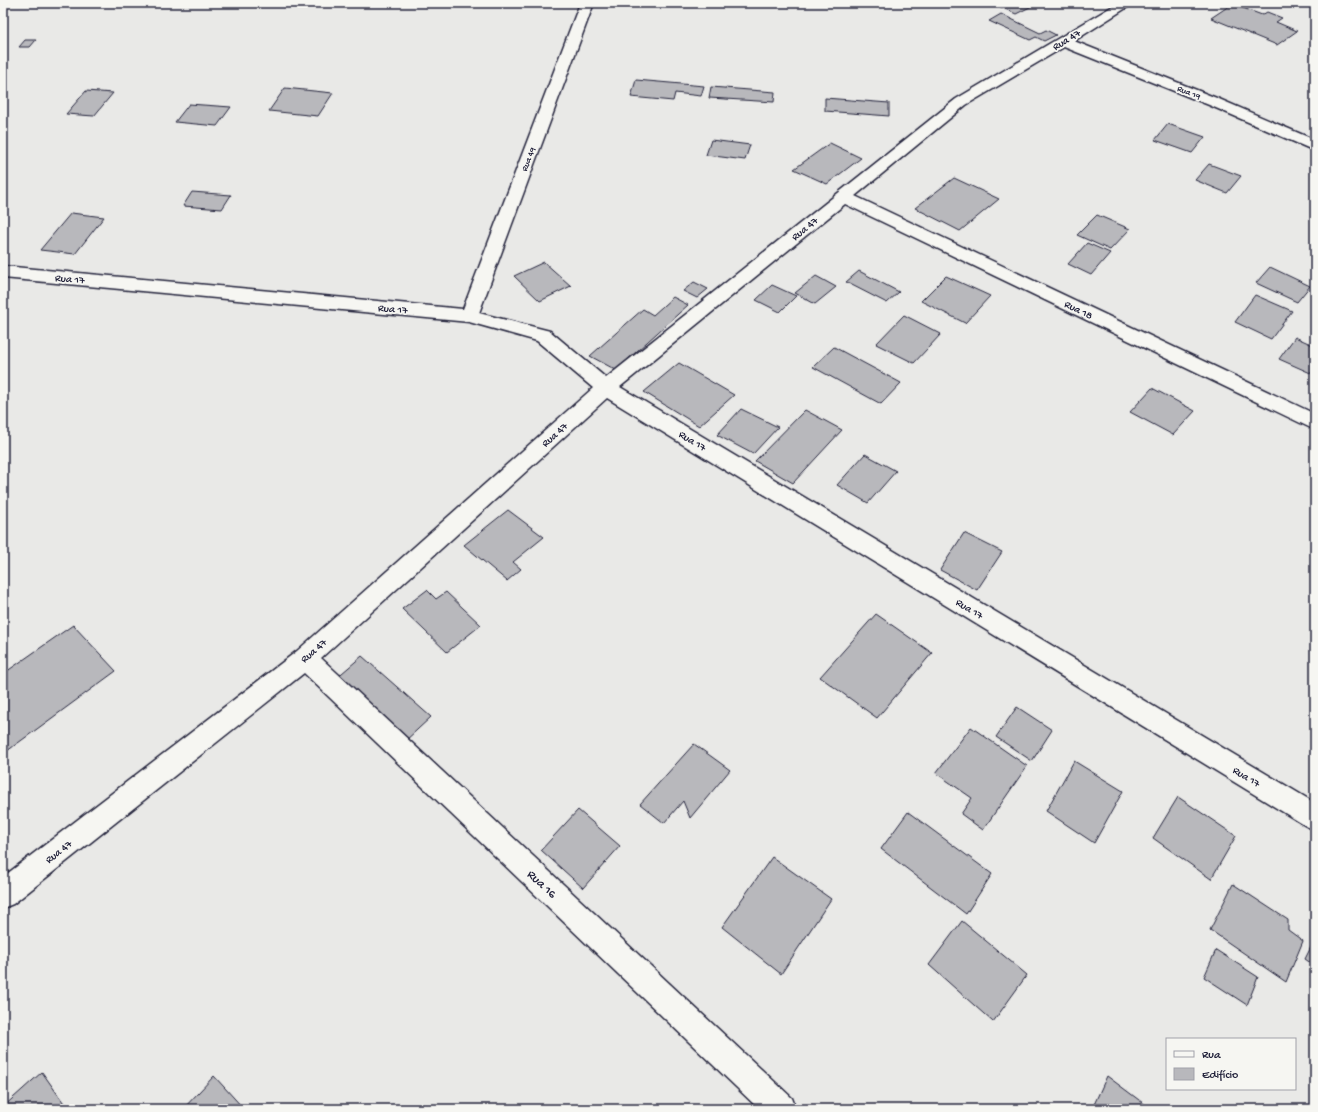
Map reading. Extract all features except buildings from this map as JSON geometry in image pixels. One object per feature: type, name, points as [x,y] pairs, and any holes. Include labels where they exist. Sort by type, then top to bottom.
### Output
[{"type":"street","name":"Rua 49","points":[[469,316],[587,3]]},
{"type":"street","name":"Rua 47","points":[[3,894],[305,658],[606,388],[961,102],[1127,3]]},
{"type":"street","name":"Rua 19","points":[[1062,41],[1214,102],[1315,146]]},
{"type":"street","name":"Rua 18","points":[[843,196],[1315,423]]},
{"type":"street","name":"Rua 17","points":[[3,272],[469,316],[543,336],[606,388],[1315,818]]},
{"type":"street","name":"Rua 16","points":[[305,658],[781,1109]]}]
